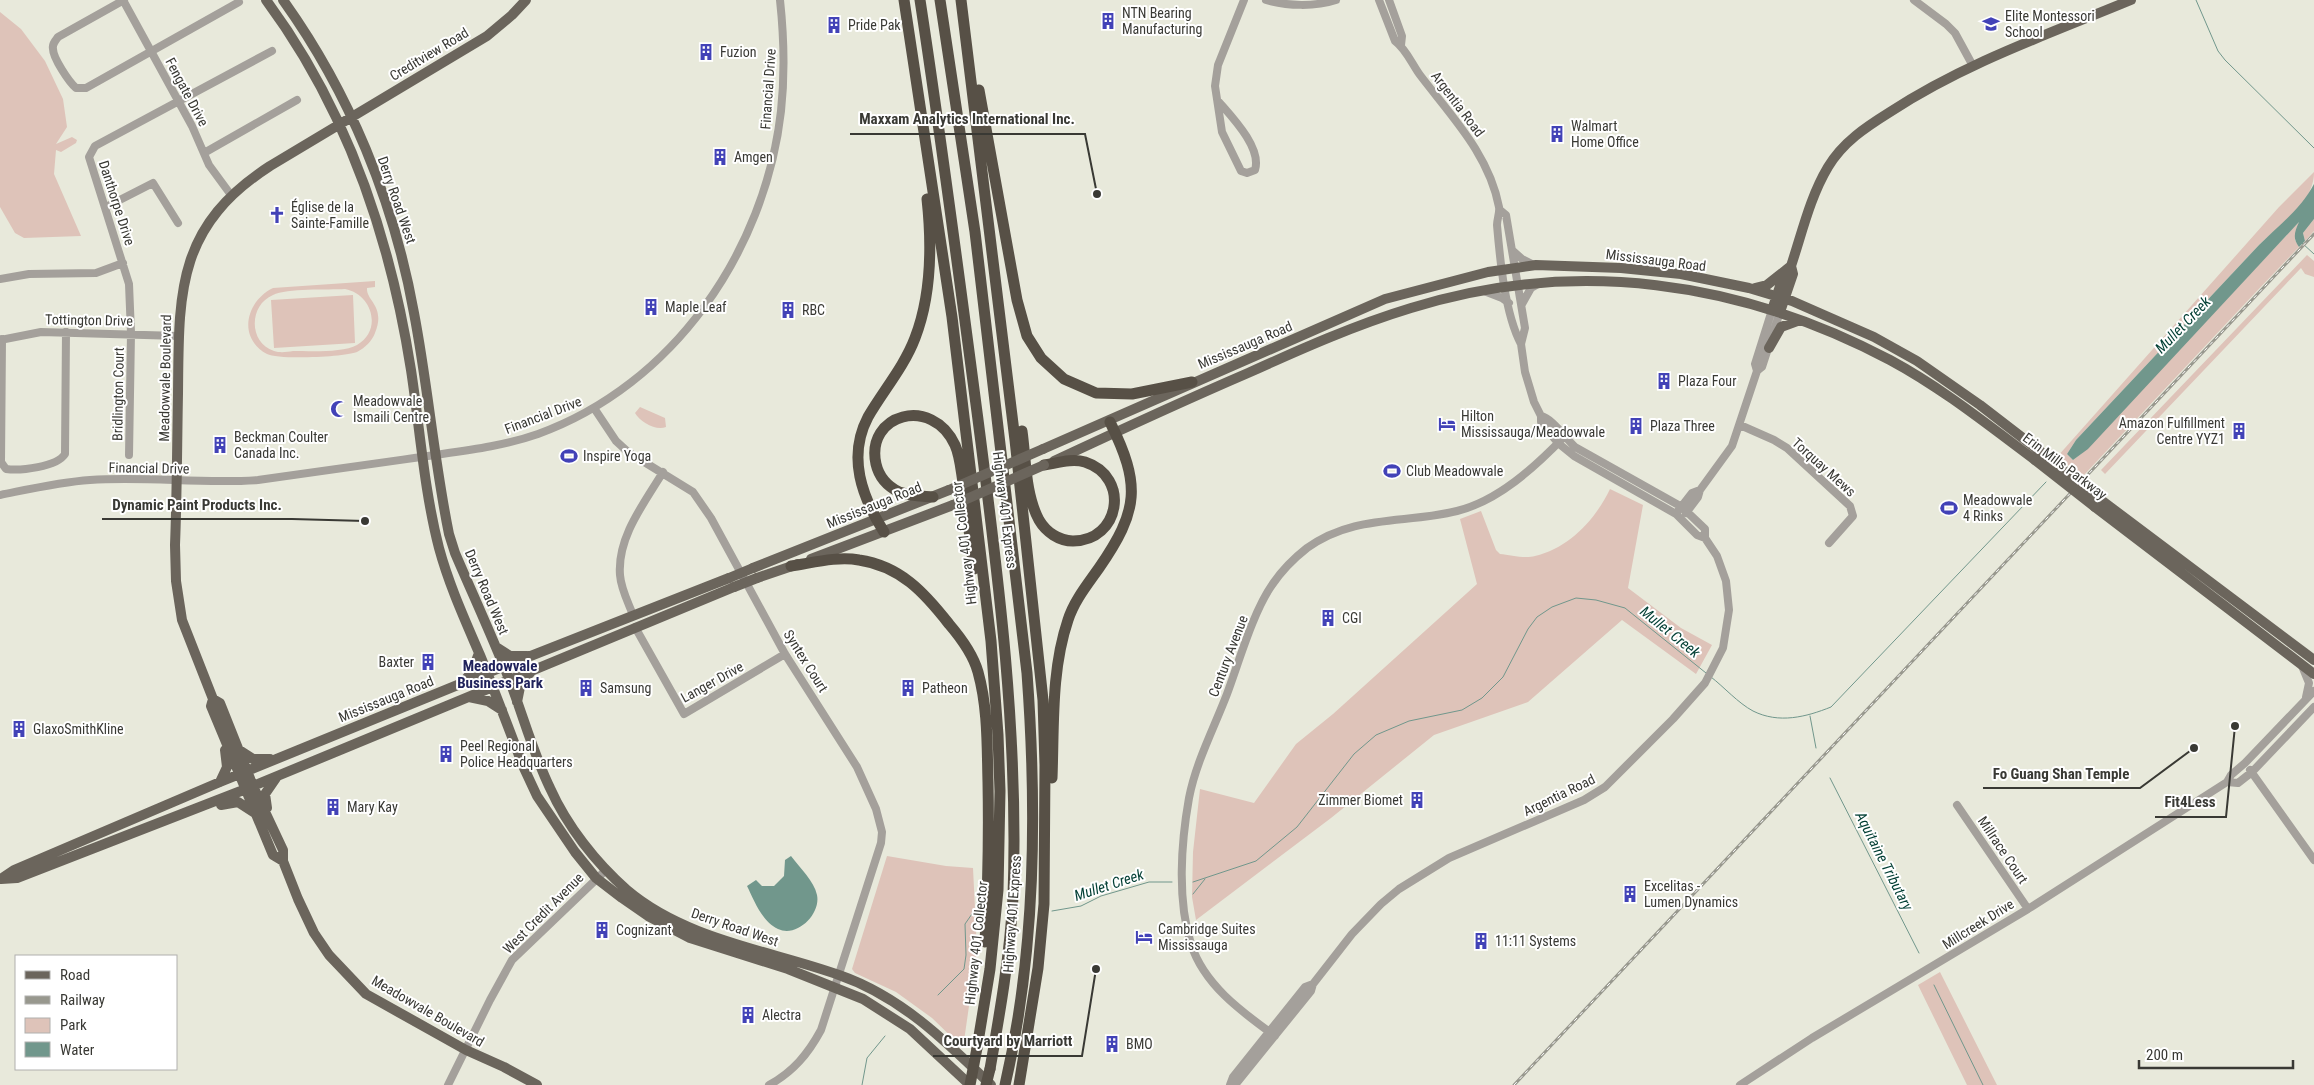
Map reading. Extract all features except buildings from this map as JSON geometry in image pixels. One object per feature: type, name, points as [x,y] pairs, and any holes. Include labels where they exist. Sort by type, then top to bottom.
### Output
[{"type":"highway","name":"Highway 401 Collector","points":[[904,0],[952,318],[990,641],[996,708],[1000,792],[998,890],[983,1016],[970,1085]]},
{"type":"highway","name":"Highway 401 Express","points":[[920,0],[943,150],[992,527],[1010,706],[1014,784],[1013,899],[1004,991],[986,1085]]},
{"type":"highway","name":"Highway 401 Express","points":[[940,0],[987,327],[1027,673],[1032,734],[1030,906],[1013,1053],[1005,1085]]},
{"type":"highway","points":[[946,0],[957,108]]},
{"type":"highway","points":[[963,0],[1038,648],[1045,765],[1045,862]]},
{"type":"highway","points":[[963,0],[1017,300],[1022,322],[1033,346],[1052,370],[1064,379],[1096,393],[1132,394],[1192,382]]},
{"type":"highway","points":[[884,532],[876,520],[860,479],[857,461],[859,440],[868,418],[914,340],[925,306],[928,287],[929,213],[916,82]]},
{"type":"highway","points":[[995,279],[1016,384],[1033,505],[1040,521],[1052,535],[1066,541],[1081,541],[1098,535],[1110,521],[1115,506],[1114,490],[1106,476],[1096,467],[1084,462],[1067,461],[1044,465]]},
{"type":"highway","points":[[933,497],[900,492],[888,485],[878,473],[875,457],[877,442],[883,430],[896,420],[916,414],[933,419],[947,432],[956,446],[996,708]]},
{"type":"highway","points":[[1020,1085],[1038,968],[1052,779],[1059,650],[1068,618],[1080,594],[1123,529],[1132,504],[1132,477],[1110,422]]},
{"type":"highway","points":[[791,566],[831,560],[856,559],[876,563],[893,570],[911,581],[926,595],[959,636],[977,671],[982,695],[987,742],[988,792],[988,880],[983,1016]]},
{"type":"main road","name":"Derry Road West","points":[[266,0],[304,56],[341,124],[368,191],[390,263],[411,368],[432,514],[441,556],[466,625],[537,796],[556,826],[596,878],[648,916],[690,938],[788,969],[863,999],[910,1029],[970,1085]]},
{"type":"main road","name":"Derry Road West","points":[[283,0],[315,48],[351,117],[386,202],[406,272],[420,348],[449,534],[509,679],[550,788],[567,820],[606,870],[628,891],[653,908],[693,929],[840,975],[872,989],[911,1013],[949,1043],[991,1085]]},
{"type":"main road","name":"Creditview Road","points":[[341,124],[487,36],[512,15],[526,0]]},
{"type":"main road","points":[[1749,288],[1767,285],[1788,268],[1817,190],[1829,166],[1842,148],[1856,134],[1915,96],[1973,66],[2131,0]]},
{"type":"main road","name":"Meadowvale Boulevard","points":[[283,861],[273,855],[256,814],[250,788],[244,773],[225,738],[211,706],[213,699],[182,620],[176,581],[179,336],[183,288],[190,260],[206,226],[231,195],[264,170],[341,124]]},
{"type":"main road","name":"Mississauga Road","points":[[1,879],[17,878],[250,788],[493,687],[635,627],[732,583],[753,568],[933,497],[1110,422],[1192,382],[1386,299],[1488,272],[1536,266],[1651,270],[1749,288],[1781,297]]},
{"type":"main road","points":[[1776,311],[1793,274],[1788,268]]},
{"type":"main road","name":"Mississauga Road","points":[[1,879],[14,870],[220,782],[634,615],[732,583],[757,578],[953,505],[1282,358],[1348,330],[1412,308],[1484,291],[1518,286],[1622,282],[1660,284],[1722,296],[1776,311]]},
{"type":"main road","name":"Erin Mills Parkway","points":[[1781,297],[1825,314],[1874,337],[1917,362],[1972,400],[2038,456],[2314,674]]},
{"type":"main road","name":"Erin Mills Parkway","points":[[1776,311],[1836,334],[1911,372],[2038,456]]},
{"type":"main road","points":[[1769,348],[1780,327],[1800,320]]},
{"type":"main road","name":"Erin Mills Parkway","points":[[2098,503],[2312,657]]},
{"type":"main road","points":[[496,647],[510,656],[531,656]]},
{"type":"main road","points":[[461,684],[472,672],[478,653]]},
{"type":"main road","points":[[517,703],[521,682],[543,665]]},
{"type":"main road","points":[[468,696],[488,701],[502,710]]},
{"type":"main road","name":"Meadowvale Boulevard","points":[[213,699],[220,703],[238,750],[244,773]]},
{"type":"main road","points":[[220,782],[227,766],[223,745],[225,738]]},
{"type":"main road","points":[[238,750],[253,759],[274,760]]},
{"type":"main road","points":[[267,816],[265,794],[269,785],[278,776]]},
{"type":"main road","name":"Meadowvale Boulevard","points":[[250,788],[267,816],[283,850],[283,861],[314,933],[348,976],[366,994],[466,1050],[504,1067],[537,1085]]},
{"type":"main road","points":[[210,803],[217,806],[236,801],[256,814]]},
{"type":"street","points":[[124,0],[58,37],[52,50],[65,74],[76,88],[82,89],[238,2]]},
{"type":"street","name":"Fengate Drive","points":[[124,0],[179,102],[217,178],[231,195]]},
{"type":"street","name":"Financial Drive","points":[[0,495],[53,484],[90,480],[226,482],[258,480],[424,457],[510,442],[539,434],[594,408],[633,382],[678,340],[721,283],[749,231],[764,191],[781,113],[784,58],[780,0]]},
{"type":"street","points":[[1219,102],[1242,128],[1255,155],[1255,170],[1247,173],[1241,171],[1222,132],[1218,109],[1219,102],[1215,86],[1218,65],[1244,0]]},
{"type":"street","points":[[1266,0],[1277,3],[1317,2],[1322,5],[1336,0]]},
{"type":"street","name":"Argentia Road","points":[[1379,0],[1395,41],[1401,45],[1419,74],[1473,141],[1490,175],[1500,210],[1506,215],[1516,267],[1524,328],[1521,344]]},
{"type":"street","name":"Argentia Road","points":[[1389,0],[1402,36],[1401,45]]},
{"type":"street","points":[[1914,0],[1955,33],[1973,66]]},
{"type":"street","name":"Danthorpe Drive","points":[[131,333],[129,284],[106,207],[91,165],[89,157],[92,151],[95,146],[272,51]]},
{"type":"street","points":[[204,152],[297,100]]},
{"type":"street","points":[[106,207],[154,183],[178,223]]},
{"type":"street","name":"Argentia Road","points":[[1500,210],[1497,218],[1502,269],[1514,330],[1521,344],[1529,388],[1541,416],[1541,422],[1558,443],[1584,463],[1679,517],[1697,535],[1706,538]]},
{"type":"street","points":[[1488,272],[1499,251]]},
{"type":"street","points":[[1513,251],[1522,259],[1536,266]]},
{"type":"street","points":[[0,279],[29,274],[96,273],[123,263]]},
{"type":"street","points":[[1521,305],[1526,294],[1538,284]]},
{"type":"street","points":[[1484,291],[1509,303]]},
{"type":"street","points":[[1757,371],[1762,367],[1769,348],[1776,311]]},
{"type":"street","points":[[1679,517],[1698,497],[1700,490],[1727,455],[1740,425],[1757,371],[1755,364],[1776,311]]},
{"type":"street","points":[[1,340],[1,462],[6,469],[15,470],[57,462],[65,454],[66,332]]},
{"type":"street","name":"Tottington Drive","points":[[1,340],[30,333],[66,332],[179,336]]},
{"type":"street","name":"Bridlington Court","points":[[129,455],[131,333]]},
{"type":"street","name":"Syntex Court","points":[[594,408],[616,441],[644,462],[693,492],[711,518],[785,654],[857,767],[876,809],[882,832],[876,863],[821,1030],[812,1047],[798,1065],[782,1078],[769,1085]]},
{"type":"street","name":"Argentia Road","points":[[1235,1085],[1305,988],[1313,984],[1352,934],[1381,904],[1399,889],[1449,858],[1572,805],[1605,787],[1673,719],[1705,684],[1715,667],[1726,636],[1729,610],[1727,590],[1720,564],[1706,538],[1705,529],[1685,509],[1585,453],[1564,437],[1547,417],[1541,416]]},
{"type":"street","name":"Torquay Mews","points":[[1740,425],[1787,448],[1850,506],[1853,516],[1829,544]]},
{"type":"street","name":"Century Avenue","points":[[1273,1034],[1224,996],[1208,978],[1191,946],[1184,918],[1182,891],[1190,795],[1209,740],[1265,596],[1283,570],[1297,556],[1338,531],[1366,522],[1402,520],[1459,511],[1490,498],[1521,476],[1564,437]]},
{"type":"street","points":[[634,615],[621,583],[621,558],[632,524],[663,472]]},
{"type":"street","name":"Langer Drive","points":[[635,627],[684,714],[785,654]]},
{"type":"street","points":[[2302,666],[2310,686],[2303,702]]},
{"type":"street","name":"Millcreek Drive","points":[[1740,1085],[1812,1038],[2028,908],[2227,782],[2231,775],[2245,763],[2314,691]]},
{"type":"street","name":"Millcreek Drive","points":[[2227,782],[2238,783],[2252,772],[2313,708]]},
{"type":"street","points":[[2289,717],[2298,725]]},
{"type":"street","points":[[2245,763],[2314,860]]},
{"type":"street","name":"Millrace Court","points":[[1957,805],[2028,908]]},
{"type":"street","name":"West Credit Avenue","points":[[448,1085],[490,1000],[515,956],[606,870]]},
{"type":"street","name":"Argentia Road","points":[[1230,1085],[1233,1077],[1273,1034]]},
{"type":"green space","points":[[0,12],[21,29],[45,61],[63,99],[67,127],[56,144],[72,137],[77,140],[76,143],[61,152],[56,150],[54,174],[81,236],[24,238],[15,233],[0,207]]},
{"type":"green space","points":[[2314,172],[2312,184],[2302,204],[2259,245],[2076,440],[2067,454],[2073,460],[2081,454],[2299,222],[2295,240],[2299,247],[2083,476],[2057,457],[2279,207]]},
{"type":"green space","points":[[2314,219],[2314,231],[2305,241],[2303,233]]},
{"type":"green space","points":[[2307,255],[2314,261],[2314,277],[2305,274],[2301,268],[2105,474],[2101,470]]},
{"type":"green space","points":[[375,281],[375,287],[367,288],[378,316],[378,324],[374,336],[363,348],[350,354],[284,357],[267,354],[251,339],[249,320],[251,310],[256,302],[273,288]],"holes":[[[345,289],[354,292],[368,305],[372,322],[370,331],[365,338],[351,348],[326,351],[276,352],[266,346],[256,332],[255,323],[259,307],[273,295],[288,291],[308,290]]]},
{"type":"green space","points":[[353,295],[355,343],[274,348],[271,300]]},
{"type":"green space","points":[[640,407],[665,418],[666,427],[653,427],[641,420],[635,413]]},
{"type":"green space","points":[[1610,489],[1643,505],[1628,588],[1681,628],[1712,645],[1696,674],[1622,620],[1528,702],[1434,735],[1331,818],[1196,920],[1192,897],[1193,852],[1200,789],[1254,803],[1296,744],[1333,714],[1477,584],[1460,519],[1481,511],[1496,550],[1500,554],[1531,557],[1559,547],[1580,531],[1597,511]]},
{"type":"green space","points":[[887,856],[946,866],[973,868],[977,950],[963,1048],[932,1018],[896,992],[855,973],[852,969]]},
{"type":"green space","points":[[1940,972],[1997,1085],[1967,1085],[1918,985]]},
{"type":"water","points":[[2314,184],[2314,219],[2303,233],[2305,241],[2299,247],[2295,241],[2295,231],[2299,222],[2088,449],[2073,460],[2067,454],[2076,440],[2259,245],[2296,209]]},
{"type":"water","points":[[791,856],[813,885],[817,895],[817,902],[815,910],[806,922],[793,930],[785,931],[772,926],[767,921],[747,886],[756,880],[762,886],[774,886],[784,876],[785,860]]},
{"type":"waterway","points":[[2196,0],[2218,51],[2225,60],[2314,148]]},
{"type":"waterway","points":[[2302,243],[2314,254]]},
{"type":"waterway","name":"Mullet Creek","points":[[1711,677],[1742,704],[1763,715],[1792,718],[1812,714],[1831,707],[2046,482]]},
{"type":"waterway","name":"Mullet Creek","points":[[1193,882],[1256,861],[1297,827],[1354,754],[1376,735],[1409,721],[1462,710],[1482,698],[1503,677],[1528,629],[1537,617],[1552,607],[1576,598],[1596,600],[1625,608],[1706,673]]},
{"type":"waterway","name":"Aquitaine Tributary","points":[[1810,716],[1816,748]]},
{"type":"waterway","name":"Aquitaine Tributary","points":[[1830,778],[1919,953]]},
{"type":"waterway","points":[[1193,894],[1205,879]]},
{"type":"waterway","name":"Mullet Creek","points":[[1052,911],[1081,906],[1101,896],[1149,882],[1172,882]]},
{"type":"waterway","name":"Mullet Creek","points":[[938,995],[964,969],[966,955],[965,924],[974,911],[980,909]]},
{"type":"waterway","name":"Aquitaine Tributary","points":[[1934,985],[1983,1085]]},
{"type":"waterway","name":"Mullet Creek","points":[[862,1085],[867,1058],[885,1036]]},
{"type":"railway","points":[[1514,1085],[2314,234]]},
{"type":"place","name":"NTN Bearing Manufacturing","points":[[1108,21]]},
{"type":"place","name":"Elite Montessori School","points":[[1991,24]]},
{"type":"place","name":"Pride Pak","points":[[834,25]]},
{"type":"place","name":"Fuzion","points":[[706,52]]},
{"type":"place","name":"Walmart Home Office","points":[[1557,134]]},
{"type":"place","name":"Amgen","points":[[720,157]]},
{"type":"place","name":"Maxxam Analytics International Inc.","points":[[1097,194]]},
{"type":"place","name":"Église de la Sainte-Famille","points":[[277,215]]},
{"type":"place","name":"Maple Leaf","points":[[651,307]]},
{"type":"place","name":"RBC","points":[[788,310]]},
{"type":"place","name":"Plaza Four","points":[[1664,381]]},
{"type":"place","name":"Meadowvale Ismaili Centre","points":[[339,409]]},
{"type":"place","name":"Hilton Mississauga/Meadowvale","points":[[1447,424]]},
{"type":"place","name":"Plaza Three","points":[[1636,426]]},
{"type":"place","name":"Amazon Fulfillment Centre YYZ1","points":[[2239,431]]},
{"type":"place","name":"Beckman Coulter Canada Inc.","points":[[220,445]]},
{"type":"place","name":"Inspire Yoga","points":[[569,456]]},
{"type":"place","name":"Club Meadowvale","points":[[1392,471]]},
{"type":"place","name":"Meadowvale 4 Rinks","points":[[1949,508]]},
{"type":"place","name":"Dynamic Paint Products Inc.","points":[[365,521]]},
{"type":"place","name":"CGI","points":[[1328,618]]},
{"type":"place","name":"Baxter","points":[[428,662]]},
{"type":"place","name":"Samsung","points":[[586,688]]},
{"type":"place","name":"Patheon","points":[[908,688]]},
{"type":"place","name":"Fit4Less","points":[[2235,726]]},
{"type":"place","name":"GlaxoSmithKline","points":[[19,729]]},
{"type":"place","name":"Fo Guang Shan Temple","points":[[2194,748]]},
{"type":"place","name":"Peel Regional Police Headquarters","points":[[446,754]]},
{"type":"place","name":"Zimmer Biomet","points":[[1417,800]]},
{"type":"place","name":"Mary Kay","points":[[333,807]]},
{"type":"place","name":"Excelitas - Lumen Dynamics","points":[[1630,894]]},
{"type":"place","name":"Cognizant","points":[[602,930]]},
{"type":"place","name":"Cambridge Suites Mississauga","points":[[1144,937]]},
{"type":"place","name":"11:11 Systems","points":[[1481,941]]},
{"type":"place","name":"Courtyard by Marriott","points":[[1096,969]]},
{"type":"place","name":"Alectra","points":[[748,1015]]},
{"type":"place","name":"BMO","points":[[1112,1044]]},
{"type":"district","name":"Meadowvale Business Park","points":[[500,674]]}]
